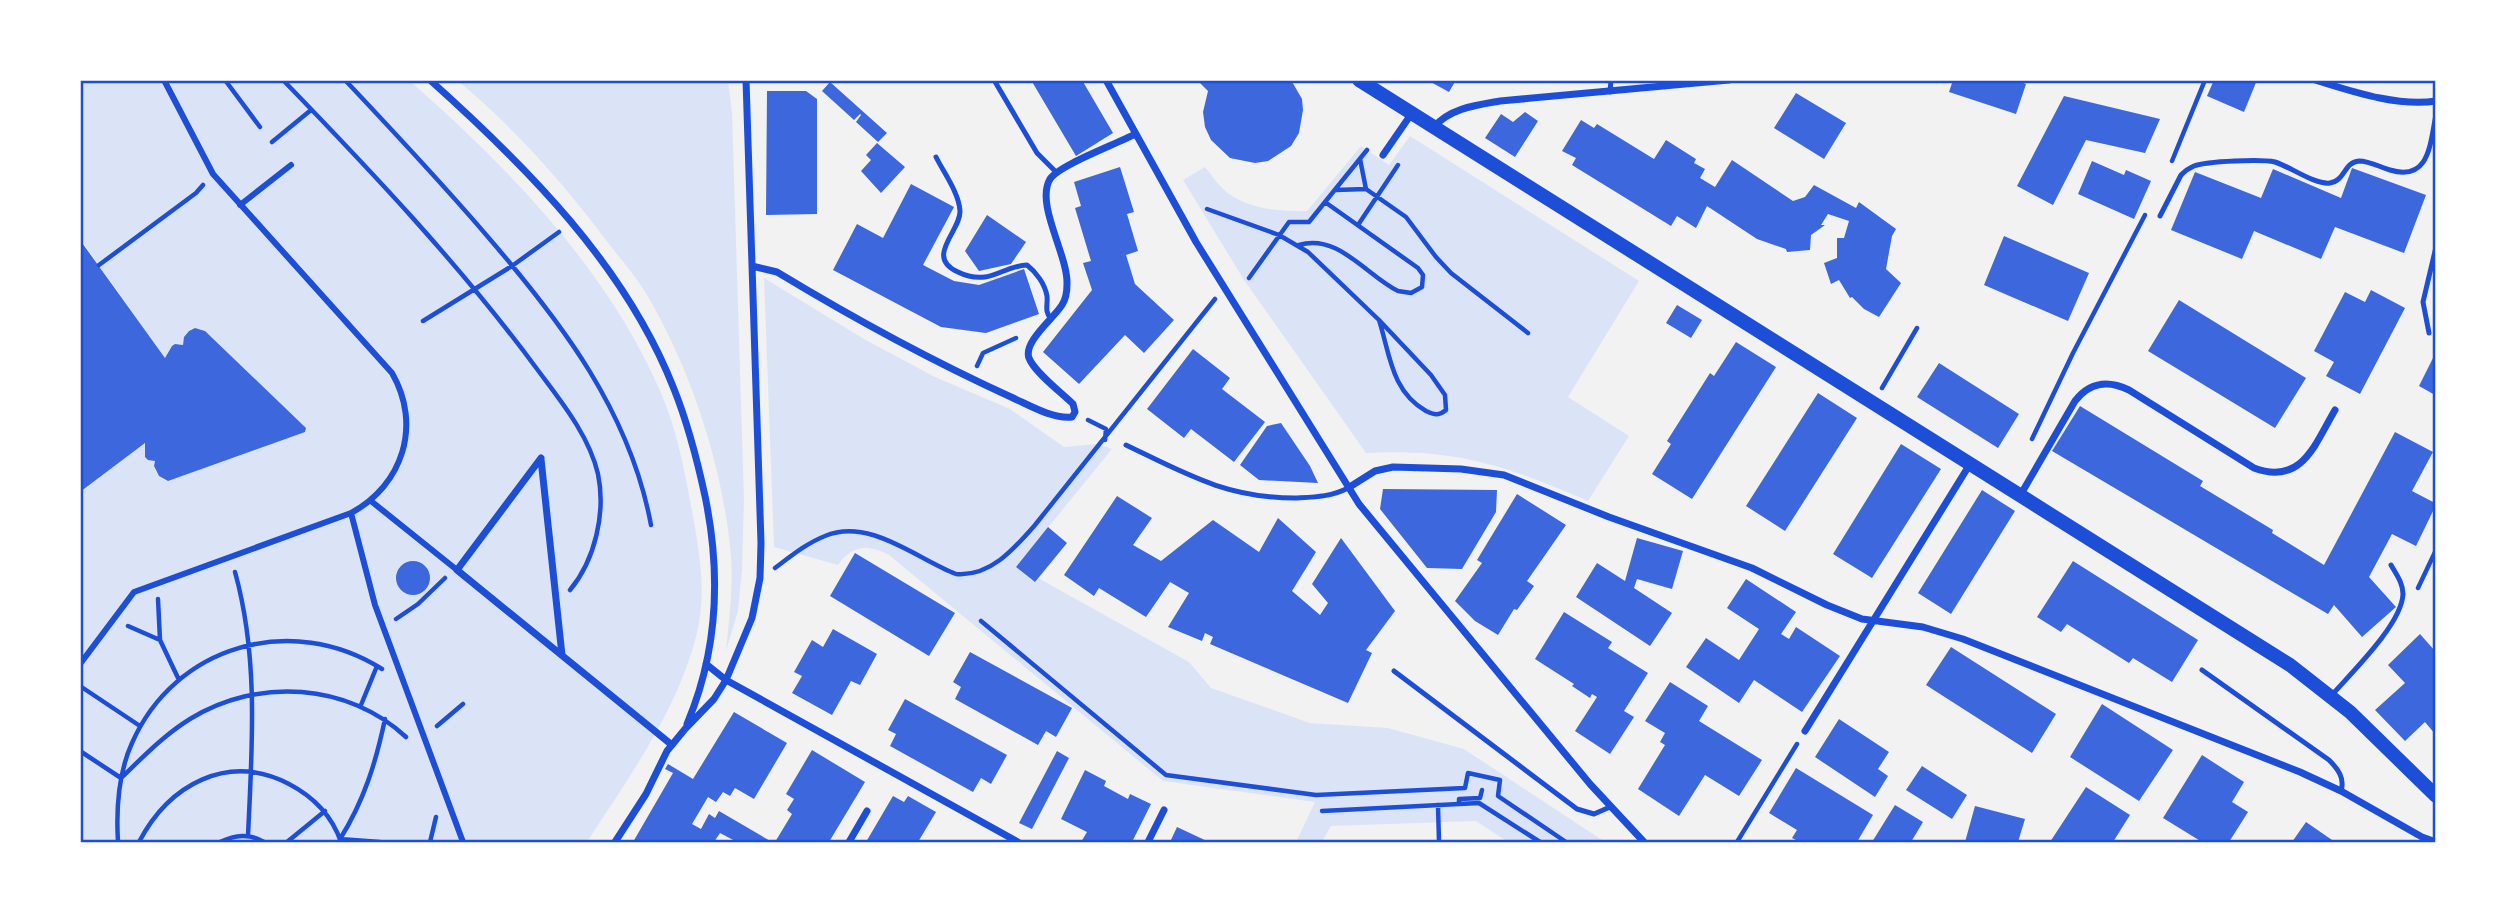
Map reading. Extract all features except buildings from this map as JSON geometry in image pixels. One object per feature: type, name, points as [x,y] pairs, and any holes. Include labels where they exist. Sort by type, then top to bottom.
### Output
[{"type":"main road","points":[[1359,80],[2242,633],[2331,696],[2374,734],[2435,796]]},
{"type":"street","points":[[80,664],[134,593],[351,513],[371,501],[393,475],[405,445],[406,413],[397,383],[386,365],[213,174],[164,80]]},
{"type":"street","points":[[430,80],[480,127],[571,223],[609,270],[665,366],[689,431],[708,513],[714,556],[715,601],[706,664],[685,729]]},
{"type":"street","points":[[615,842],[646,794],[661,761],[685,729],[714,699],[726,680],[752,618],[760,578],[746,80]]},
{"type":"street","points":[[1106,80],[1224,289],[1348,488],[1373,522],[1610,807],[1644,842]]},
{"type":"street","points":[[1434,127],[1449,114],[1475,106],[1545,96],[1729,80]]},
{"type":"street","points":[[2315,80],[2397,100],[2421,103],[2435,101]]},
{"type":"street","points":[[1383,155],[1412,113]]},
{"type":"street","points":[[752,266],[777,272],[872,328],[971,378],[1052,414],[1069,418],[1075,414],[1073,404],[1029,359],[1028,352],[1031,342],[1064,302],[1067,283],[1066,269],[1046,197],[1048,183],[1056,172],[1135,134]]},
{"type":"street","points":[[240,205],[291,165]]},
{"type":"street","points":[[2021,495],[2074,401],[2084,390],[2096,384],[2110,383],[2129,390],[2255,468],[2272,474],[2283,473],[2301,463],[2336,410]]},
{"type":"street","points":[[455,569],[541,458],[562,655]]},
{"type":"street","points":[[1805,731],[1970,463]]},
{"type":"street","points":[[1348,488],[1375,471],[1393,467],[1461,468],[1503,475],[1609,517],[1752,568],[1827,605],[1873,622],[1923,627],[1963,639],[2277,762],[2341,791],[2435,842]]},
{"type":"street","points":[[371,501],[672,745]]},
{"type":"street","points":[[351,513],[366,577],[383,627],[463,842]]},
{"type":"street","points":[[706,664],[726,680],[1017,842]]},
{"type":"street","points":[[1148,842],[1164,810]]},
{"type":"street","points":[[849,842],[867,811]]},
{"type":"lane","points":[[994,80],[1037,153],[1056,172]]},
{"type":"lane","points":[[1610,92],[1611,80]]},
{"type":"lane","points":[[2160,216],[2181,175],[2186,169],[2200,164],[2269,161],[2326,183],[2339,180],[2349,165],[2358,161],[2400,173],[2413,172],[2426,158],[2435,115]]},
{"type":"lane","points":[[936,157],[957,199],[960,212],[960,218],[944,253],[946,263],[954,271],[984,277],[1027,265],[1035,271],[1045,289],[1046,312],[1051,319]]},
{"type":"lane","points":[[2429,333],[2423,302],[2435,247]]},
{"type":"lane","points":[[1126,445],[1195,479],[1242,494],[1282,498],[1318,497],[1334,495],[1348,488]]},
{"type":"lane","points":[[2331,696],[2382,638],[2401,606],[2402,586],[2390,565]]},
{"type":"lane","points":[[2202,670],[2329,760],[2340,774],[2343,783],[2341,791]]},
{"type":"lane","points":[[1394,671],[1570,805],[1585,813],[1594,814],[1610,807]]},
{"type":"path","points":[[225,80],[260,127]]},
{"type":"path","points":[[283,80],[367,168],[474,290],[514,338],[580,432],[594,462],[600,490],[599,517],[594,545],[583,573],[565,595]]},
{"type":"path","points":[[345,80],[457,201],[569,338],[591,370],[611,407],[639,473],[651,525]]},
{"type":"path","points":[[2171,165],[2205,80]]},
{"type":"path","points":[[272,142],[311,110]]},
{"type":"path","points":[[1249,278],[1289,222],[1309,222],[1370,146],[1398,165]]},
{"type":"path","points":[[1358,225],[1405,155]]},
{"type":"path","points":[[1360,159],[1366,189]]},
{"type":"path","points":[[1335,190],[1366,189],[1406,218],[1443,265],[1528,333]]},
{"type":"path","points":[[99,265],[196,193]]},
{"type":"path","points":[[1299,245],[1315,243],[1331,246],[1392,288],[1405,293],[1417,291],[1424,282],[1421,271],[1325,202]]},
{"type":"path","points":[[1207,209],[1279,235],[1299,245],[1319,261],[1380,320],[1441,388],[1447,401],[1443,413],[1433,414],[1427,411],[1403,391],[1393,372],[1380,320]]},
{"type":"path","points":[[2026,450],[2147,211]]},
{"type":"path","points":[[423,321],[512,266],[571,223]]},
{"type":"path","points":[[760,578],[809,544],[824,536],[846,531],[879,538],[956,574],[966,575],[987,569],[1023,539],[1224,289]]},
{"type":"path","points":[[1879,393],[1917,328]]},
{"type":"path","points":[[971,378],[983,353],[1023,335],[1031,342]]},
{"type":"path","points":[[1075,414],[1105,429],[1105,439]]},
{"type":"path","points":[[1105,439],[1110,443],[1126,445]]},
{"type":"path","points":[[231,557],[241,594],[249,645],[252,696],[248,836]]},
{"type":"path","points":[[383,627],[418,604],[455,569]]},
{"type":"path","points":[[157,584],[160,640],[179,680]]},
{"type":"path","points":[[114,620],[160,640]]},
{"type":"path","points":[[981,621],[1166,775],[1316,795],[1465,788],[1468,773],[1500,780],[1498,796],[1566,842]]},
{"type":"path","points":[[118,842],[121,778],[140,726],[164,693],[211,658],[249,645],[293,641],[316,644],[359,656],[404,683]]},
{"type":"path","points":[[360,705],[377,666]]},
{"type":"path","points":[[80,686],[140,726]]},
{"type":"path","points":[[121,778],[169,732],[192,717],[213,707],[252,696],[280,692],[310,692],[335,696],[360,705],[386,719],[414,746]]},
{"type":"path","points":[[424,736],[463,704]]},
{"type":"path","points":[[340,841],[369,782],[386,719]]},
{"type":"path","points":[[1737,842],[1805,731]]},
{"type":"path","points":[[80,751],[121,778]]},
{"type":"path","points":[[139,842],[158,812],[176,794],[200,780],[226,772],[251,771],[275,777],[297,788],[325,811],[340,841]]},
{"type":"path","points":[[1459,804],[1459,799],[1480,798],[1482,790]]},
{"type":"path","points":[[1322,811],[1479,803],[1540,842]]},
{"type":"path","points":[[1438,805],[1439,842]]},
{"type":"path","points":[[286,842],[325,811]]},
{"type":"path","points":[[430,842],[436,811]]},
{"type":"path","points":[[220,842],[248,836],[264,842]]},
{"type":"path","points":[[340,841],[380,842]]},
{"type":"shaded area","points":[[80,81],[410,81],[484,149],[519,186],[584,263],[613,305],[639,348],[667,407],[676,436],[698,543],[702,590],[696,637],[676,692],[650,744],[587,842],[81,842],[81,492],[145,443],[145,457],[155,461],[157,473],[168,481],[306,429],[205,331],[190,330],[183,345],[173,346],[165,358],[81,240]]},
{"type":"shaded area","points":[[458,81],[728,81],[732,113],[744,499],[738,611],[726,651],[731,580],[727,522],[703,421],[678,356],[643,289],[577,203],[520,139]]},
{"type":"shaded area","points":[[1410,136],[1639,281],[1568,397],[1629,436],[1588,501],[1532,478],[1480,462],[1427,453],[1366,453],[1244,280],[1183,180],[1205,167],[1222,188],[1240,201],[1274,210],[1307,211],[1361,146],[1389,165]]},
{"type":"shaded area","points":[[764,278],[864,339],[935,377],[1010,409],[1064,447],[1097,444],[1112,449],[1016,567],[1034,582],[1038,578],[1189,662],[1211,688],[1310,723],[1388,728],[1464,749],[1605,842],[1508,842],[1476,821],[1331,826],[1322,842],[1296,842],[1315,802],[1163,781],[889,555],[874,549],[861,548],[849,553],[838,565],[774,547]]}]
